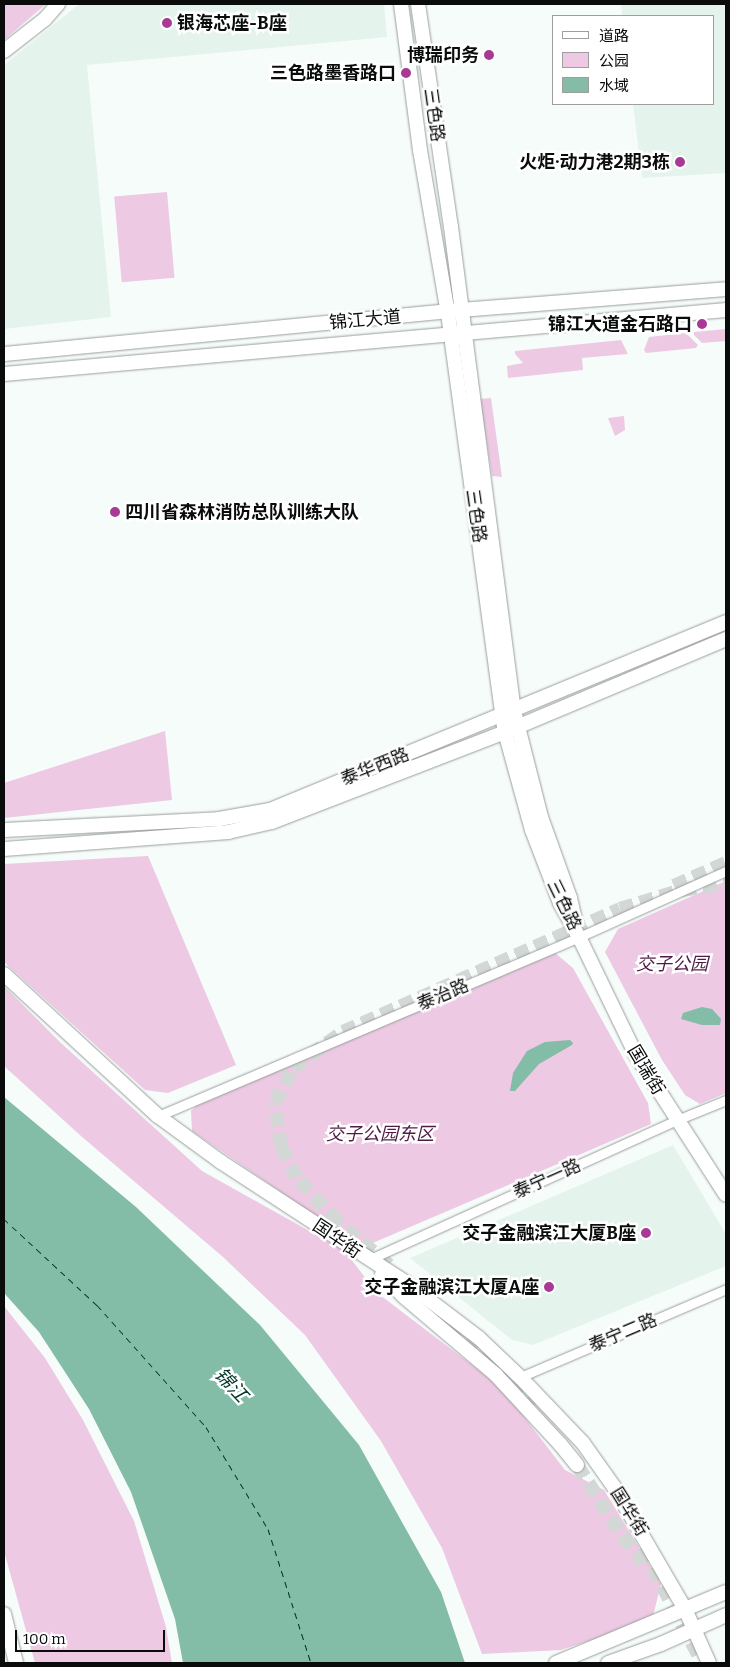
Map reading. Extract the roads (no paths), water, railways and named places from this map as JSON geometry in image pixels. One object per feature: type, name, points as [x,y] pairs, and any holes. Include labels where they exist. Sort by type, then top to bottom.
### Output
[{"type":"street","points":[[4,51],[45,18],[58,4]]},
{"type":"street","name":"三色路","points":[[401,4],[420,150],[454,312]]},
{"type":"street","name":"三色路","points":[[418,4],[454,312],[508,713],[511,730],[570,898],[579,938]]},
{"type":"street","name":"锦江大道","points":[[4,354],[726,289]]},
{"type":"street","name":"锦江大道","points":[[4,374],[457,332],[726,310]]},
{"type":"street","name":"泰华西路","points":[[4,830],[219,819],[270,810],[726,622]]},
{"type":"street","name":"泰华西路","points":[[4,849],[228,832],[272,822],[511,730],[726,639]]},
{"type":"street","name":"泰治路","points":[[158,1116],[579,938],[726,871]]},
{"type":"street","name":"国瑞街","points":[[579,938],[636,1055],[726,1195]]},
{"type":"street","name":"国华街","points":[[4,974],[158,1116],[221,1162],[368,1260],[408,1284],[478,1338],[520,1377],[583,1443],[644,1536],[696,1628],[710,1663]]},
{"type":"street","name":"泰宁一路","points":[[368,1260],[677,1120],[726,1100]]},
{"type":"street","points":[[368,1260],[403,1296],[496,1375],[577,1465]]},
{"type":"street","name":"泰宁二路","points":[[520,1377],[726,1289]]},
{"type":"street","points":[[556,1663],[726,1592]]},
{"type":"street","points":[[4,1614],[16,1663]]},
{"type":"street","points":[[608,1663],[726,1615]]},
{"type":"water","points":[[702,1007],[712,1009],[721,1019],[720,1025],[702,1025],[681,1019],[683,1013]]},
{"type":"water","points":[[570,1040],[573,1043],[572,1045],[539,1064],[515,1091],[510,1091],[513,1073],[527,1051],[545,1042]]},
{"type":"water","name":"锦江","points":[[4,1097],[136,1207],[260,1325],[359,1445],[441,1592],[465,1663],[183,1663],[175,1619],[131,1492],[89,1409],[39,1332],[4,1293]]},
{"type":"tunnel","points":[[674,886],[726,863]]},
{"type":"tunnel","points":[[389,1265],[338,1222],[297,1178],[281,1147],[275,1103],[293,1068],[343,1032],[620,909],[682,890],[726,883]]},
{"type":"tunnel","points":[[452,1324],[537,1403]]},
{"type":"tunnel","points":[[577,1465],[622,1536],[644,1563]]},
{"type":"tunnel","points":[[643,1549],[699,1656]]},
{"type":"place","name":"银海芯座-B座","points":[[167,23]]},
{"type":"place","name":"博瑞印务","points":[[489,55]]},
{"type":"place","name":"三色路墨香路口","points":[[406,73]]},
{"type":"place","name":"火炬·动力港2期3栋","points":[[680,162]]},
{"type":"place","name":"锦江大道金石路口","points":[[702,324]]},
{"type":"place","name":"四川省森林消防总队训练大队","points":[[115,512]]},
{"type":"place","name":"交子金融滨江大厦B座","points":[[646,1233]]},
{"type":"place","name":"交子金融滨江大厦A座","points":[[549,1287]]},
{"type":"park label","name":"交子公园","points":[[672,964]]},
{"type":"park label","name":"交子公园东区","points":[[380,1134]]}]
